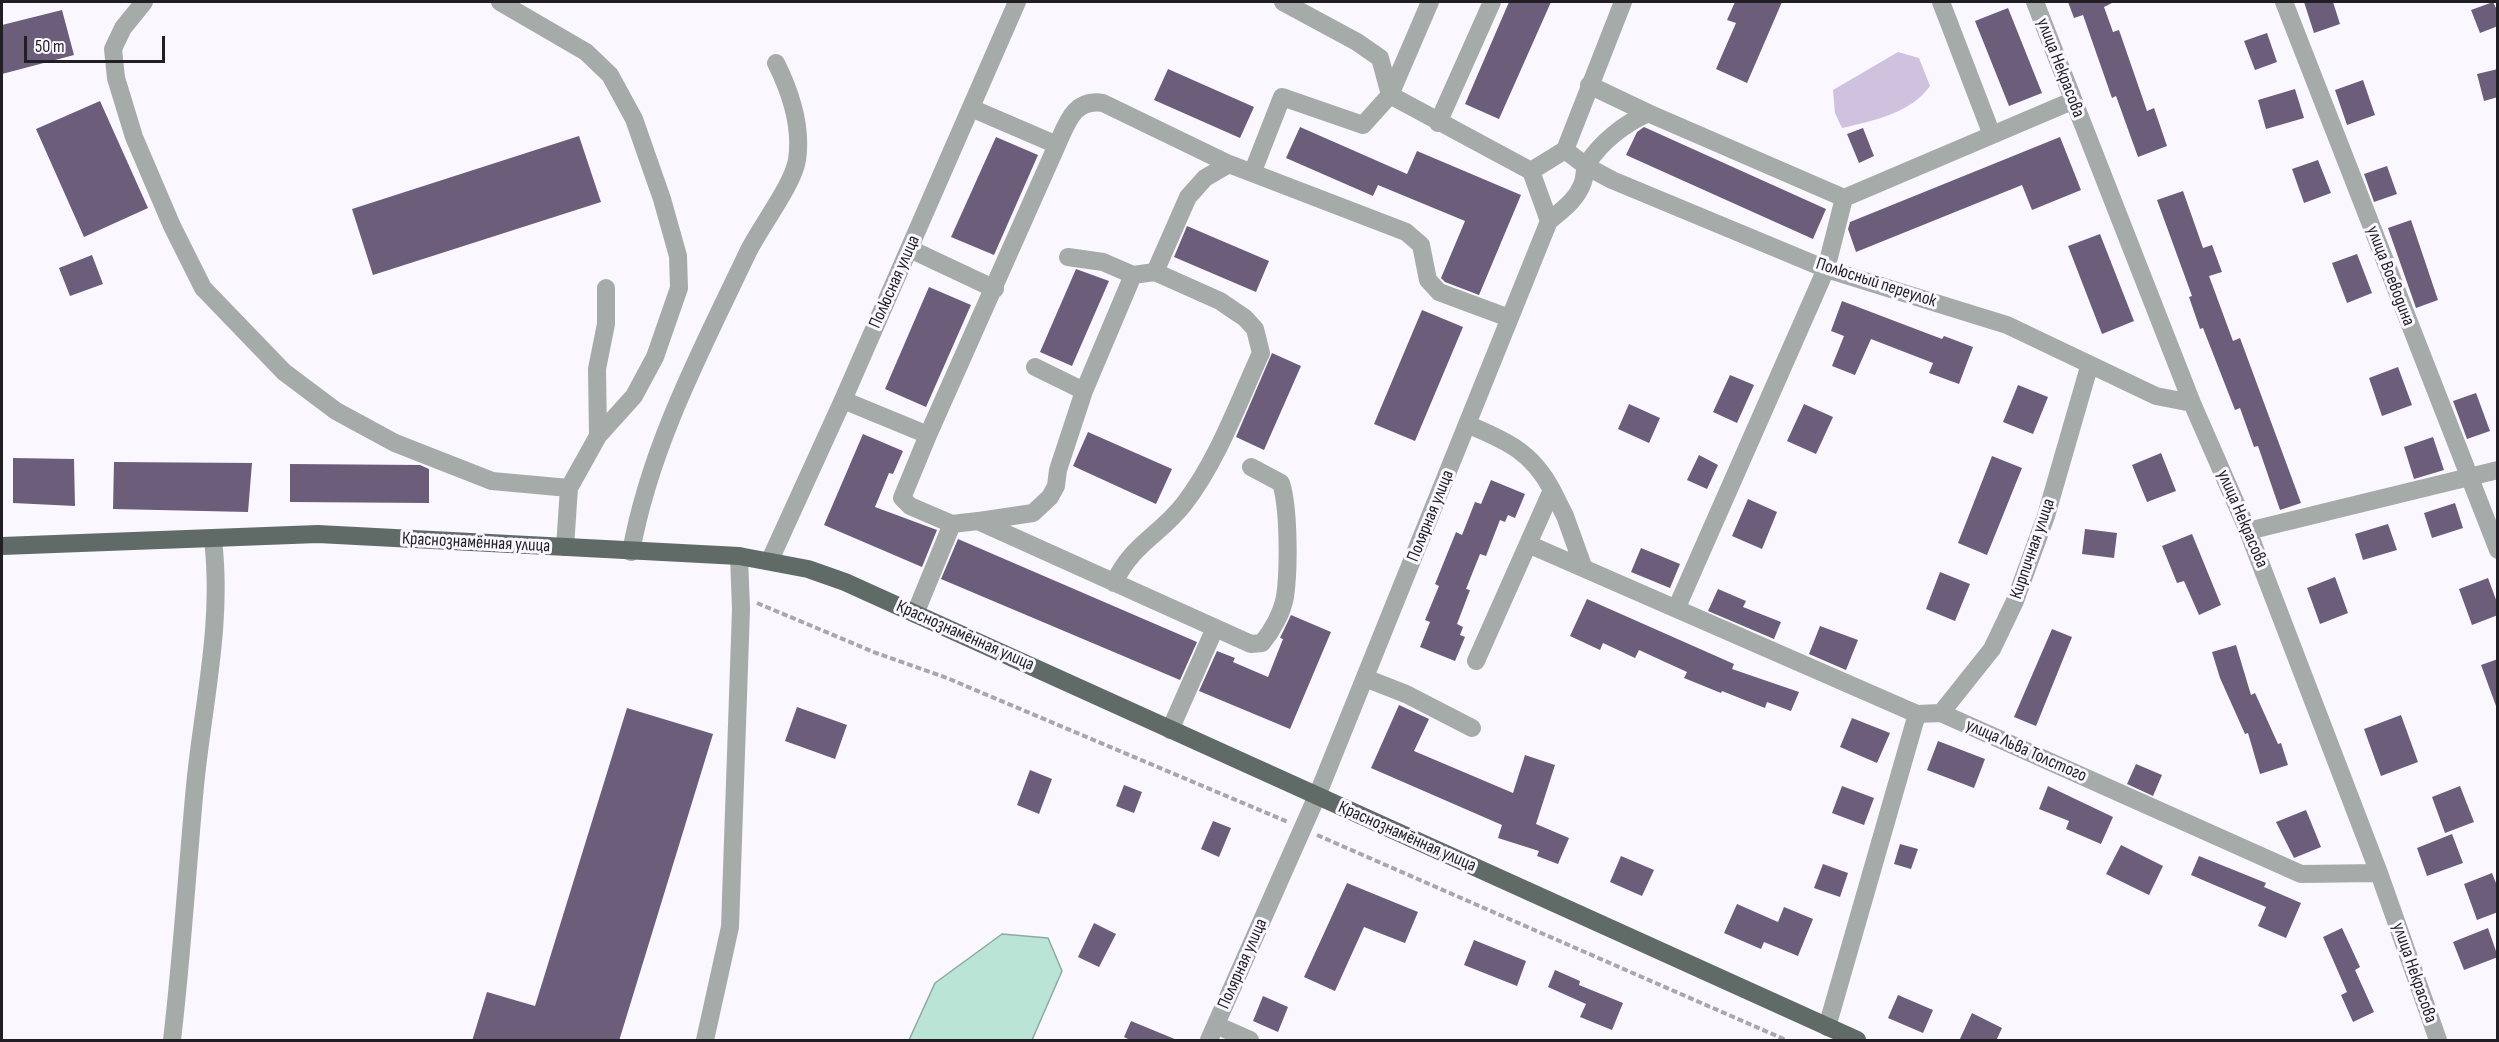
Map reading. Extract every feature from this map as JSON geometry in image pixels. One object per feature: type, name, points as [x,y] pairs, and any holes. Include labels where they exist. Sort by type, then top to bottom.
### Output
[{"type":"main road","name":"Краснознамённая улица","points":[[2,546],[213,540],[318,534],[739,556],[770,560],[845,582],[1831,1033],[1857,1041]]},
{"type":"street","points":[[144,2],[123,28],[113,49],[116,78],[134,137],[172,226],[203,288],[284,372],[336,411],[395,443],[492,481],[569,488]]},
{"type":"street","points":[[500,2],[586,52],[610,75],[634,119],[662,199],[678,256],[680,288],[655,357],[634,396],[598,436],[569,488],[566,548]]},
{"type":"street","name":"Полюсная улица","points":[[770,560],[910,249],[1017,2]]},
{"type":"street","points":[[1283,2],[1357,42],[1380,58],[1390,95],[1438,123],[1532,171],[1549,221],[1570,203],[1578,191],[1586,166],[1614,135],[1630,121],[1648,113]]},
{"type":"street","points":[[1253,171],[1282,98],[1363,125],[1390,95],[1430,2]]},
{"type":"street","points":[[1438,123],[1492,2]]},
{"type":"street","points":[[1532,171],[1565,150],[1588,84],[1623,2]]},
{"type":"street","points":[[1941,2],[1992,135]]},
{"type":"street","name":"улица Некрасова","points":[[2035,2],[2192,403],[2248,531],[2379,873],[2438,1041]]},
{"type":"street","name":"улица Воеводина","points":[[2284,2],[2498,550]]},
{"type":"street","points":[[631,552],[639,509],[659,446],[749,250],[797,161],[794,117],[788,87],[776,63]]},
{"type":"street","points":[[1588,84],[1648,113],[1844,198],[2072,101]]},
{"type":"street","points":[[1133,275],[1084,391],[1058,470],[1056,486],[1050,497],[1033,513],[952,524],[910,506],[902,498],[1057,145],[1076,109],[1093,101],[1103,103],[1229,164],[1253,171],[1415,237],[1421,244],[1428,280],[1439,292],[1509,318]]},
{"type":"street","points":[[971,108],[1057,145]]},
{"type":"street","name":"Полюсный переулок","points":[[1565,150],[1586,166],[1612,180],[1826,268],[2007,325],[2089,367],[2156,396],[2192,403]]},
{"type":"street","points":[[1155,272],[1194,188],[1229,164]]},
{"type":"street","points":[[1677,607],[1826,268],[1844,198]]},
{"type":"street","name":"Полярная улица","points":[[1213,1033],[1317,796],[1549,221]]},
{"type":"street","points":[[910,249],[995,289]]},
{"type":"street","points":[[1068,257],[1103,262],[1133,275],[1155,272],[1220,301],[1245,318],[1255,329],[1261,353],[1207,471],[1182,506],[1131,553],[1114,583]]},
{"type":"street","points":[[598,436],[597,369],[606,324],[606,288]]},
{"type":"street","points":[[1035,367],[1084,391]]},
{"type":"street","name":"Кирпичная улица","points":[[1941,713],[1992,649],[2015,602],[2046,516],[2089,367]]},
{"type":"street","points":[[843,400],[928,435]]},
{"type":"street","points":[[1468,425],[1520,449],[1537,466],[1565,516],[1583,566]]},
{"type":"street","points":[[978,521],[1251,644],[1262,643],[1272,631],[1285,598],[1284,494],[1281,483],[1251,467]]},
{"type":"street","points":[[2248,531],[2498,470]]},
{"type":"street","points":[[1476,661],[1552,490]]},
{"type":"street","points":[[915,614],[952,524]]},
{"type":"street","points":[[172,1041],[182,957],[195,783],[203,735],[217,603],[213,540]]},
{"type":"street","name":"улица Льва Толстого","points":[[1528,544],[1677,607],[1917,714],[1941,713],[2301,874],[2379,873]]},
{"type":"street","points":[[705,1041],[730,927],[741,596],[739,556]]},
{"type":"street","points":[[1170,730],[1215,628]]},
{"type":"street","points":[[1365,678],[1406,694],[1472,728]]},
{"type":"street","points":[[1831,1033],[1917,714]]},
{"type":"street","points":[[1213,1033],[1250,1041]]},
{"type":"path","points":[[741,596],[876,653],[947,678],[1302,829],[1786,1041]]},
{"type":"shaded area","points":[[1898,52],[1919,58],[1930,86],[1913,103],[1902,109],[1878,119],[1842,128],[1835,113],[1833,90]]},
{"type":"shaded area","points":[[1002,934],[1048,938],[1062,971],[1032,1040],[909,1040],[935,983]]},
{"type":"building","points":[[1509,2],[1551,2],[1499,119],[1465,104]]},
{"type":"building","points":[[1735,2],[1782,2],[1747,83],[1716,69],[1736,23],[1727,20]]},
{"type":"building","points":[[2068,2],[2114,2],[2104,7],[2113,32],[2119,30],[2147,111],[2154,108],[2167,146],[2138,157],[2116,96],[2112,98],[2083,15],[2074,18]]},
{"type":"building","points":[[2304,2],[2333,2],[2340,24],[2314,33]]},
{"type":"building","points":[[2493,2],[2498,12],[2498,26],[2480,33],[2471,10]]},
{"type":"building","points":[[2008,8],[2042,93],[2009,106],[1975,21]]},
{"type":"building","points":[[62,10],[74,55],[2,74],[2,25]]},
{"type":"building","points":[[2267,33],[2277,62],[2255,70],[2244,41]]},
{"type":"building","points":[[1168,69],[1254,107],[1240,138],[1154,100]]},
{"type":"building","points":[[2498,69],[2498,97],[2484,101],[2477,74]]},
{"type":"building","points":[[2363,80],[2375,115],[2347,125],[2335,90]]},
{"type":"building","points":[[2295,89],[2304,118],[2266,129],[2258,100]]},
{"type":"building","points":[[100,101],[148,208],[84,237],[36,129]]},
{"type":"building","points":[[1300,127],[1407,174],[1417,151],[1521,195],[1479,295],[1445,282],[1441,278],[1465,221],[1378,185],[1373,196],[1286,158]]},
{"type":"building","points":[[1644,127],[1826,209],[1813,239],[1626,155],[1637,132]]},
{"type":"building","points":[[1863,128],[1874,156],[1859,163],[1847,134]]},
{"type":"building","points":[[579,136],[601,202],[373,275],[352,209]]},
{"type":"building","points":[[996,137],[1038,155],[994,255],[951,237]]},
{"type":"building","points":[[2060,137],[2081,190],[2032,210],[2022,185],[1856,252],[1848,229],[1850,222]]},
{"type":"building","points":[[2318,160],[2331,193],[2304,203],[2292,169]]},
{"type":"building","points":[[2387,166],[2397,194],[2374,202],[2364,174]]},
{"type":"building","points":[[2183,191],[2203,248],[2212,245],[2222,272],[2209,276],[2233,341],[2240,338],[2301,503],[2280,510],[2258,446],[2254,447],[2240,408],[2235,410],[2203,328],[2200,329],[2189,297],[2192,296],[2157,200]]},
{"type":"building","points":[[2411,220],[2438,300],[2416,308],[2388,228]]},
{"type":"building","points":[[1187,226],[1269,261],[1256,292],[1174,257]]},
{"type":"building","points":[[2100,234],[2134,321],[2102,334],[2068,246]]},
{"type":"building","points":[[2357,254],[2372,293],[2347,303],[2332,263]]},
{"type":"building","points":[[92,255],[103,284],[70,296],[59,268]]},
{"type":"building","points":[[1076,269],[1109,281],[1072,366],[1040,352]]},
{"type":"building","points":[[929,287],[971,305],[926,407],[885,389]]},
{"type":"building","points":[[1842,301],[1942,339],[1944,336],[1973,347],[1959,384],[1929,373],[1933,363],[1871,339],[1855,375],[1832,366],[1844,336],[1831,331]]},
{"type":"building","points":[[1422,310],[1463,327],[1415,441],[1374,424]]},
{"type":"building","points":[[1272,353],[1301,366],[1264,450],[1236,437]]},
{"type":"building","points":[[2398,367],[2412,405],[2382,416],[2369,378]]},
{"type":"building","points":[[1730,375],[1754,385],[1737,423],[1713,412]]},
{"type":"building","points":[[2018,385],[2048,397],[2033,434],[2003,422]]},
{"type":"building","points":[[2476,393],[2490,431],[2467,439],[2453,401]]},
{"type":"building","points":[[1629,404],[1660,418],[1649,443],[1618,429]]},
{"type":"building","points":[[1804,404],[1833,417],[1816,454],[1787,441]]},
{"type":"building","points":[[1088,432],[1172,469],[1156,504],[1073,466]]},
{"type":"building","points":[[863,434],[903,451],[893,474],[889,473],[875,507],[937,530],[922,567],[824,525]]},
{"type":"building","points":[[2433,437],[2444,470],[2414,479],[2404,447]]},
{"type":"building","points":[[2161,453],[2176,491],[2147,502],[2132,465]]},
{"type":"building","points":[[1699,455],[1718,465],[1707,489],[1687,480]]},
{"type":"building","points":[[1992,456],[2022,468],[1987,555],[1958,543]]},
{"type":"building","points":[[13,458],[74,459],[75,506],[13,503]]},
{"type":"building","points":[[114,462],[252,463],[248,512],[113,509]]},
{"type":"building","points":[[290,464],[420,465],[429,469],[429,503],[290,502]]},
{"type":"building","points":[[1491,480],[1525,494],[1515,518],[1508,515],[1505,522],[1500,520],[1486,556],[1480,554],[1466,589],[1470,590],[1457,624],[1463,627],[1460,635],[1465,637],[1455,661],[1420,647],[1430,622],[1425,620],[1439,586],[1435,584],[1456,532],[1462,535],[1475,502],[1481,504]]},
{"type":"building","points":[[1748,499],[1777,512],[1762,549],[1732,536]]},
{"type":"building","points":[[2455,503],[2463,528],[2432,538],[2424,513]]},
{"type":"building","points":[[2388,524],[2397,550],[2363,560],[2355,534]]},
{"type":"building","points":[[2085,529],[2117,533],[2114,558],[2082,554]]},
{"type":"building","points":[[2192,534],[2221,605],[2199,615],[2184,581],[2177,583],[2162,546]]},
{"type":"building","points":[[958,539],[1197,642],[1180,680],[941,579]]},
{"type":"building","points":[[1641,548],[1680,564],[1670,588],[1631,572]]},
{"type":"building","points":[[1940,572],[1970,584],[1955,621],[1926,609]]},
{"type":"building","points":[[2335,577],[2348,613],[2320,624],[2307,588]]},
{"type":"building","points":[[2488,578],[2498,605],[2498,615],[2472,625],[2459,589]]},
{"type":"building","points":[[1718,589],[1746,601],[1743,607],[1781,622],[1774,639],[1708,611]]},
{"type":"building","points":[[1587,599],[1734,664],[1732,669],[1799,692],[1791,711],[1767,702],[1765,708],[1722,691],[1721,693],[1684,678],[1687,672],[1639,650],[1635,658],[1603,643],[1600,650],[1570,636]]},
{"type":"building","points":[[1291,615],[1331,632],[1290,729],[1199,691],[1217,651],[1235,658],[1233,662],[1268,677],[1283,639],[1280,638]]},
{"type":"building","points":[[1820,626],[1858,640],[1846,670],[1809,654]]},
{"type":"building","points":[[2052,629],[2072,637],[2036,726],[2014,717]]},
{"type":"building","points":[[2236,645],[2251,695],[2255,693],[2278,744],[2281,743],[2288,765],[2260,774],[2248,733],[2245,734],[2220,678],[2212,652]]},
{"type":"building","points":[[2498,659],[2498,705],[2496,706],[2481,665]]},
{"type":"building","points":[[1399,705],[1429,719],[1414,751],[1513,793],[1525,755],[1555,765],[1536,824],[1569,838],[1558,864],[1537,856],[1539,851],[1498,838],[1502,825],[1371,768]]},
{"type":"building","points":[[797,707],[847,725],[835,759],[785,741]]},
{"type":"building","points":[[627,708],[713,734],[619,1041],[472,1041],[487,992],[535,1006]]},
{"type":"building","points":[[2401,715],[2418,762],[2381,776],[2364,729]]},
{"type":"building","points":[[1852,718],[1890,733],[1877,763],[1840,747]]},
{"type":"building","points":[[1938,741],[1985,759],[1974,788],[1927,770]]},
{"type":"building","points":[[2136,764],[2162,775],[2153,796],[2127,784]]},
{"type":"building","points":[[1030,770],[1052,779],[1039,814],[1017,805]]},
{"type":"building","points":[[1124,785],[1142,792],[1134,813],[1116,806]]},
{"type":"building","points":[[1842,786],[1874,798],[1864,825],[1832,813]]},
{"type":"building","points":[[2048,786],[2113,817],[2101,844],[2066,829],[2069,821],[2039,809]]},
{"type":"building","points":[[2460,786],[2474,822],[2445,833],[2432,797]]},
{"type":"building","points":[[2306,810],[2321,847],[2294,858],[2276,822]]},
{"type":"building","points":[[1213,821],[1231,828],[1219,857],[1201,849]]},
{"type":"building","points":[[2452,834],[2463,863],[2427,876],[2417,848]]},
{"type":"building","points":[[1900,844],[1918,849],[1911,869],[1894,864]]},
{"type":"building","points":[[2121,845],[2163,866],[2149,895],[2106,874]]},
{"type":"building","points":[[1621,856],[1654,870],[1642,896],[1610,882]]},
{"type":"building","points":[[2199,856],[2266,883],[2264,887],[2301,903],[2286,938],[2258,926],[2266,907],[2191,875]]},
{"type":"building","points":[[1823,864],[1848,873],[1840,897],[1814,888]]},
{"type":"building","points":[[2492,873],[2498,888],[2498,912],[2477,920],[2464,884]]},
{"type":"building","points":[[1347,883],[1418,912],[1405,943],[1364,927],[1335,991],[1304,977]]},
{"type":"building","points":[[1737,904],[1778,922],[1784,907],[1813,919],[1798,956],[1764,942],[1761,949],[1724,933]]},
{"type":"building","points":[[1094,923],[1116,934],[1099,967],[1078,957]]},
{"type":"building","points":[[2342,928],[2360,967],[2355,970],[2374,1012],[2353,1022],[2341,995],[2347,992],[2323,937]]},
{"type":"building","points":[[2488,928],[2498,957],[2464,970],[2453,942]]},
{"type":"building","points":[[1474,940],[1526,961],[1517,986],[1464,965]]},
{"type":"building","points":[[1555,970],[1580,981],[1579,985],[1623,1003],[1612,1030],[1580,1017],[1586,1004],[1548,987]]},
{"type":"building","points":[[1898,995],[1933,1010],[1923,1033],[1888,1018]]},
{"type":"building","points":[[1263,996],[1288,1007],[1278,1032],[1253,1021]]},
{"type":"building","points":[[1972,1013],[2002,1028],[1996,1041],[1959,1041]]},
{"type":"building","points":[[1131,1021],[1177,1041],[1132,1041],[1124,1037]]}]
